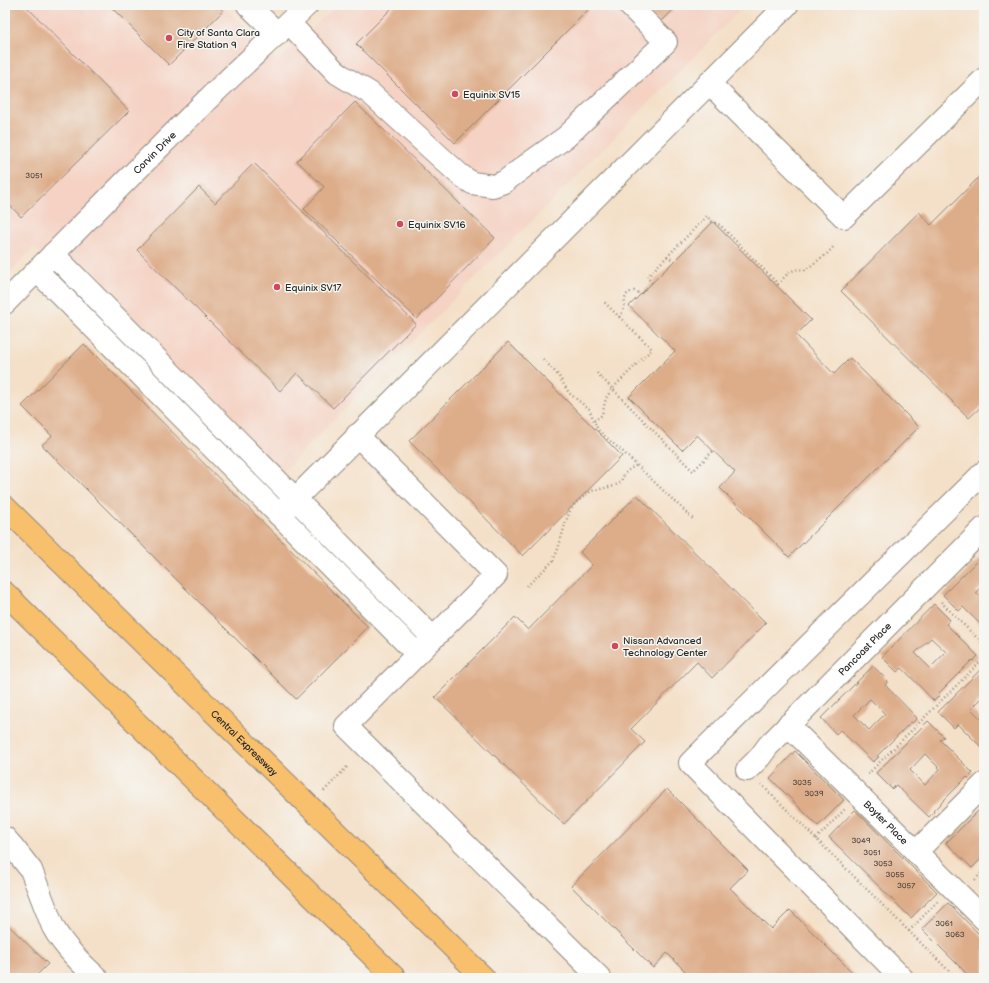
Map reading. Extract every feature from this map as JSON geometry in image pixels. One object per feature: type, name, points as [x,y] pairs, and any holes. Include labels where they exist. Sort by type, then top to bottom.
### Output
[{"type":"highway","name":"Central Expressway","points":[[5,507],[484,978]]},
{"type":"highway","points":[[5,593],[395,978]]},
{"type":"street","points":[[248,5],[283,28],[338,73],[370,93],[472,184],[493,186],[504,182],[566,137],[666,42],[629,5]]},
{"type":"street","name":"Corvin Drive","points":[[5,303],[211,96],[307,5]]},
{"type":"street","points":[[278,515],[787,5]]},
{"type":"street","points":[[709,83],[844,217],[984,79]]},
{"type":"street","points":[[54,254],[433,638]]},
{"type":"street","points":[[37,271],[417,654]]},
{"type":"street","points":[[358,435],[496,575],[346,726],[600,978]]},
{"type":"street","points":[[902,978],[690,763],[984,472]]},
{"type":"street","name":"Pancoast Place","points":[[747,770],[788,725],[984,528]]},
{"type":"street","name":"Boyter Place","points":[[788,725],[984,919]]},
{"type":"street","points":[[916,852],[984,784]]},
{"type":"street","points":[[5,838],[32,870],[53,927],[58,935],[65,945],[97,978]]},
{"type":"street","points":[[367,950],[381,978]]},
{"type":"path","points":[[652,283],[646,277],[707,216],[712,221],[720,225],[778,284],[791,271],[799,269],[804,270],[836,245]]},
{"type":"path","points":[[667,256],[674,261]]},
{"type":"path","points":[[619,317],[623,311],[625,297],[634,291],[640,294]]},
{"type":"path","points":[[594,421],[602,415],[606,398],[612,389],[652,349],[604,302]]},
{"type":"path","points":[[543,359],[558,375],[569,392],[589,409],[598,430],[638,465],[693,519]]},
{"type":"path","points":[[597,373],[693,471],[713,451]]},
{"type":"path","points":[[527,586],[553,561],[566,521],[575,504],[590,491],[614,486],[621,482],[623,476],[628,470],[638,465]]},
{"type":"path","points":[[926,587],[984,645]]},
{"type":"path","points":[[868,774],[984,658]]},
{"type":"path","points":[[324,790],[348,766]]},
{"type":"path","points":[[747,770],[956,978]]},
{"type":"path","points":[[816,838],[859,795]]},
{"type":"path","points":[[975,880],[984,870]]},
{"type":"path","points":[[908,931],[952,887]]},
{"type":"shaded area","points":[[5,5],[222,5],[278,61],[337,5],[745,5],[272,482],[34,247],[5,277]]},
{"type":"building","points":[[5,5],[25,5],[129,111],[21,217],[5,200]]},
{"type":"building","name":"City of Santa Clara Fire Station 9","points":[[109,5],[217,5],[223,11],[169,65]]},
{"type":"building","name":"Equinix SV15","points":[[395,5],[593,5],[455,143],[356,44]]},
{"type":"building","points":[[642,5],[678,5],[660,23]]},
{"type":"building","name":"Equinix SV16","points":[[355,102],[495,238],[417,319],[304,209],[324,187],[297,161]]},
{"type":"building","name":"Equinix SV17","points":[[254,163],[416,324],[333,408],[297,373],[280,391],[137,250],[199,187],[215,203]]},
{"type":"building","points":[[984,172],[984,404],[969,418],[841,291],[919,212],[931,225]]},
{"type":"building","points":[[713,222],[811,320],[796,335],[834,374],[850,358],[919,427],[789,557],[720,488],[735,472],[697,435],[682,450],[629,397],[675,351],[629,306]]},
{"type":"building","points":[[508,342],[622,456],[523,556],[409,441]]},
{"type":"building","points":[[84,344],[368,627],[296,699],[42,445],[52,436],[22,406]]},
{"type":"building","name":"Nissan Advanced Technology Center","points":[[637,495],[766,623],[712,678],[697,662],[631,729],[645,742],[564,824],[435,697],[515,617],[528,630],[592,565],[580,552]]},
{"type":"building","points":[[984,554],[984,584],[976,592],[984,599],[984,628],[963,607],[959,611],[943,595]]},
{"type":"building","points":[[934,604],[950,620],[946,624],[978,656],[973,661],[972,660],[938,694],[940,695],[934,701],[902,668],[897,672],[882,657]],"holes":[[[931,638],[946,652],[930,668],[915,653]]]},
{"type":"building","points":[[873,666],[888,681],[885,685],[917,718],[912,723],[911,722],[877,756],[879,757],[873,762],[840,730],[836,734],[821,718]],"holes":[[[870,699],[885,714],[869,730],[854,715]]]},
{"type":"building","points":[[984,666],[984,696],[971,709],[984,722],[984,750],[958,724],[954,728],[938,712]]},
{"type":"building","points":[[928,721],[944,737],[940,740],[973,773],[968,778],[967,777],[933,811],[934,812],[929,817],[896,785],[892,789],[876,773]],"holes":[[[925,754],[940,769],[925,785],[910,770]]]},
{"type":"building","points":[[795,751],[844,800],[818,826],[770,778]]},
{"type":"building","points":[[667,789],[748,870],[730,888],[771,929],[790,910],[858,978],[692,978],[667,953],[653,968],[571,886]]},
{"type":"building","points":[[984,805],[984,856],[972,868],[946,843]]},
{"type":"building","points":[[855,810],[937,892],[911,918],[829,837]]},
{"type":"building","points":[[948,903],[984,939],[984,978],[971,978],[922,929]]},
{"type":"building","points":[[5,922],[48,964],[34,978],[5,978]]},
{"type":"place","name":"City of Santa Clara Fire Station 9","points":[[169,38]]},
{"type":"place","name":"Equinix SV15","points":[[455,94]]},
{"type":"place","name":"Equinix SV16","points":[[400,224]]},
{"type":"place","name":"Equinix SV17","points":[[277,287]]},
{"type":"place","name":"Nissan Advanced Technology Center","points":[[615,646]]}]
